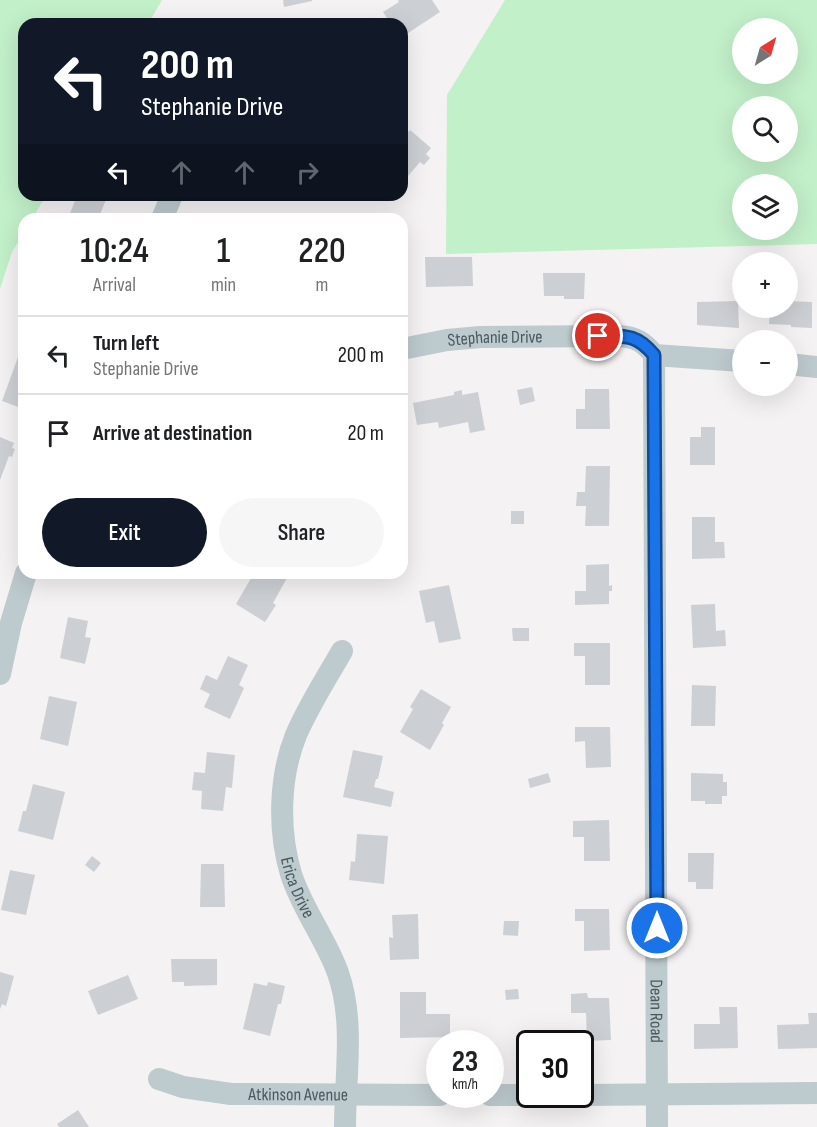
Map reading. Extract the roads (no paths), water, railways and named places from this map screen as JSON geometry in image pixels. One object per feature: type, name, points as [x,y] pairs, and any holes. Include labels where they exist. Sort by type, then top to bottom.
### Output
[{"type":"street","name":"Stephanie Drive","points":[[408,348],[447,340],[480,338],[619,336],[633,337],[645,344],[654,355]]},
{"type":"street","points":[[654,355],[732,360]]},
{"type":"street","name":"Dean Road","points":[[654,355],[657,1127]]},
{"type":"street","points":[[798,365],[817,367]]},
{"type":"street","points":[[0,674],[11,622],[24,579]]},
{"type":"street","name":"Erica Drive","points":[[342,651],[295,737],[287,769],[283,801],[284,834],[291,874],[338,972],[345,999],[348,1028],[345,1127]]},
{"type":"street","name":"Atkinson Avenue","points":[[159,1079],[183,1087],[231,1094],[426,1095]]},
{"type":"street","points":[[594,1095],[817,1093]]}]
